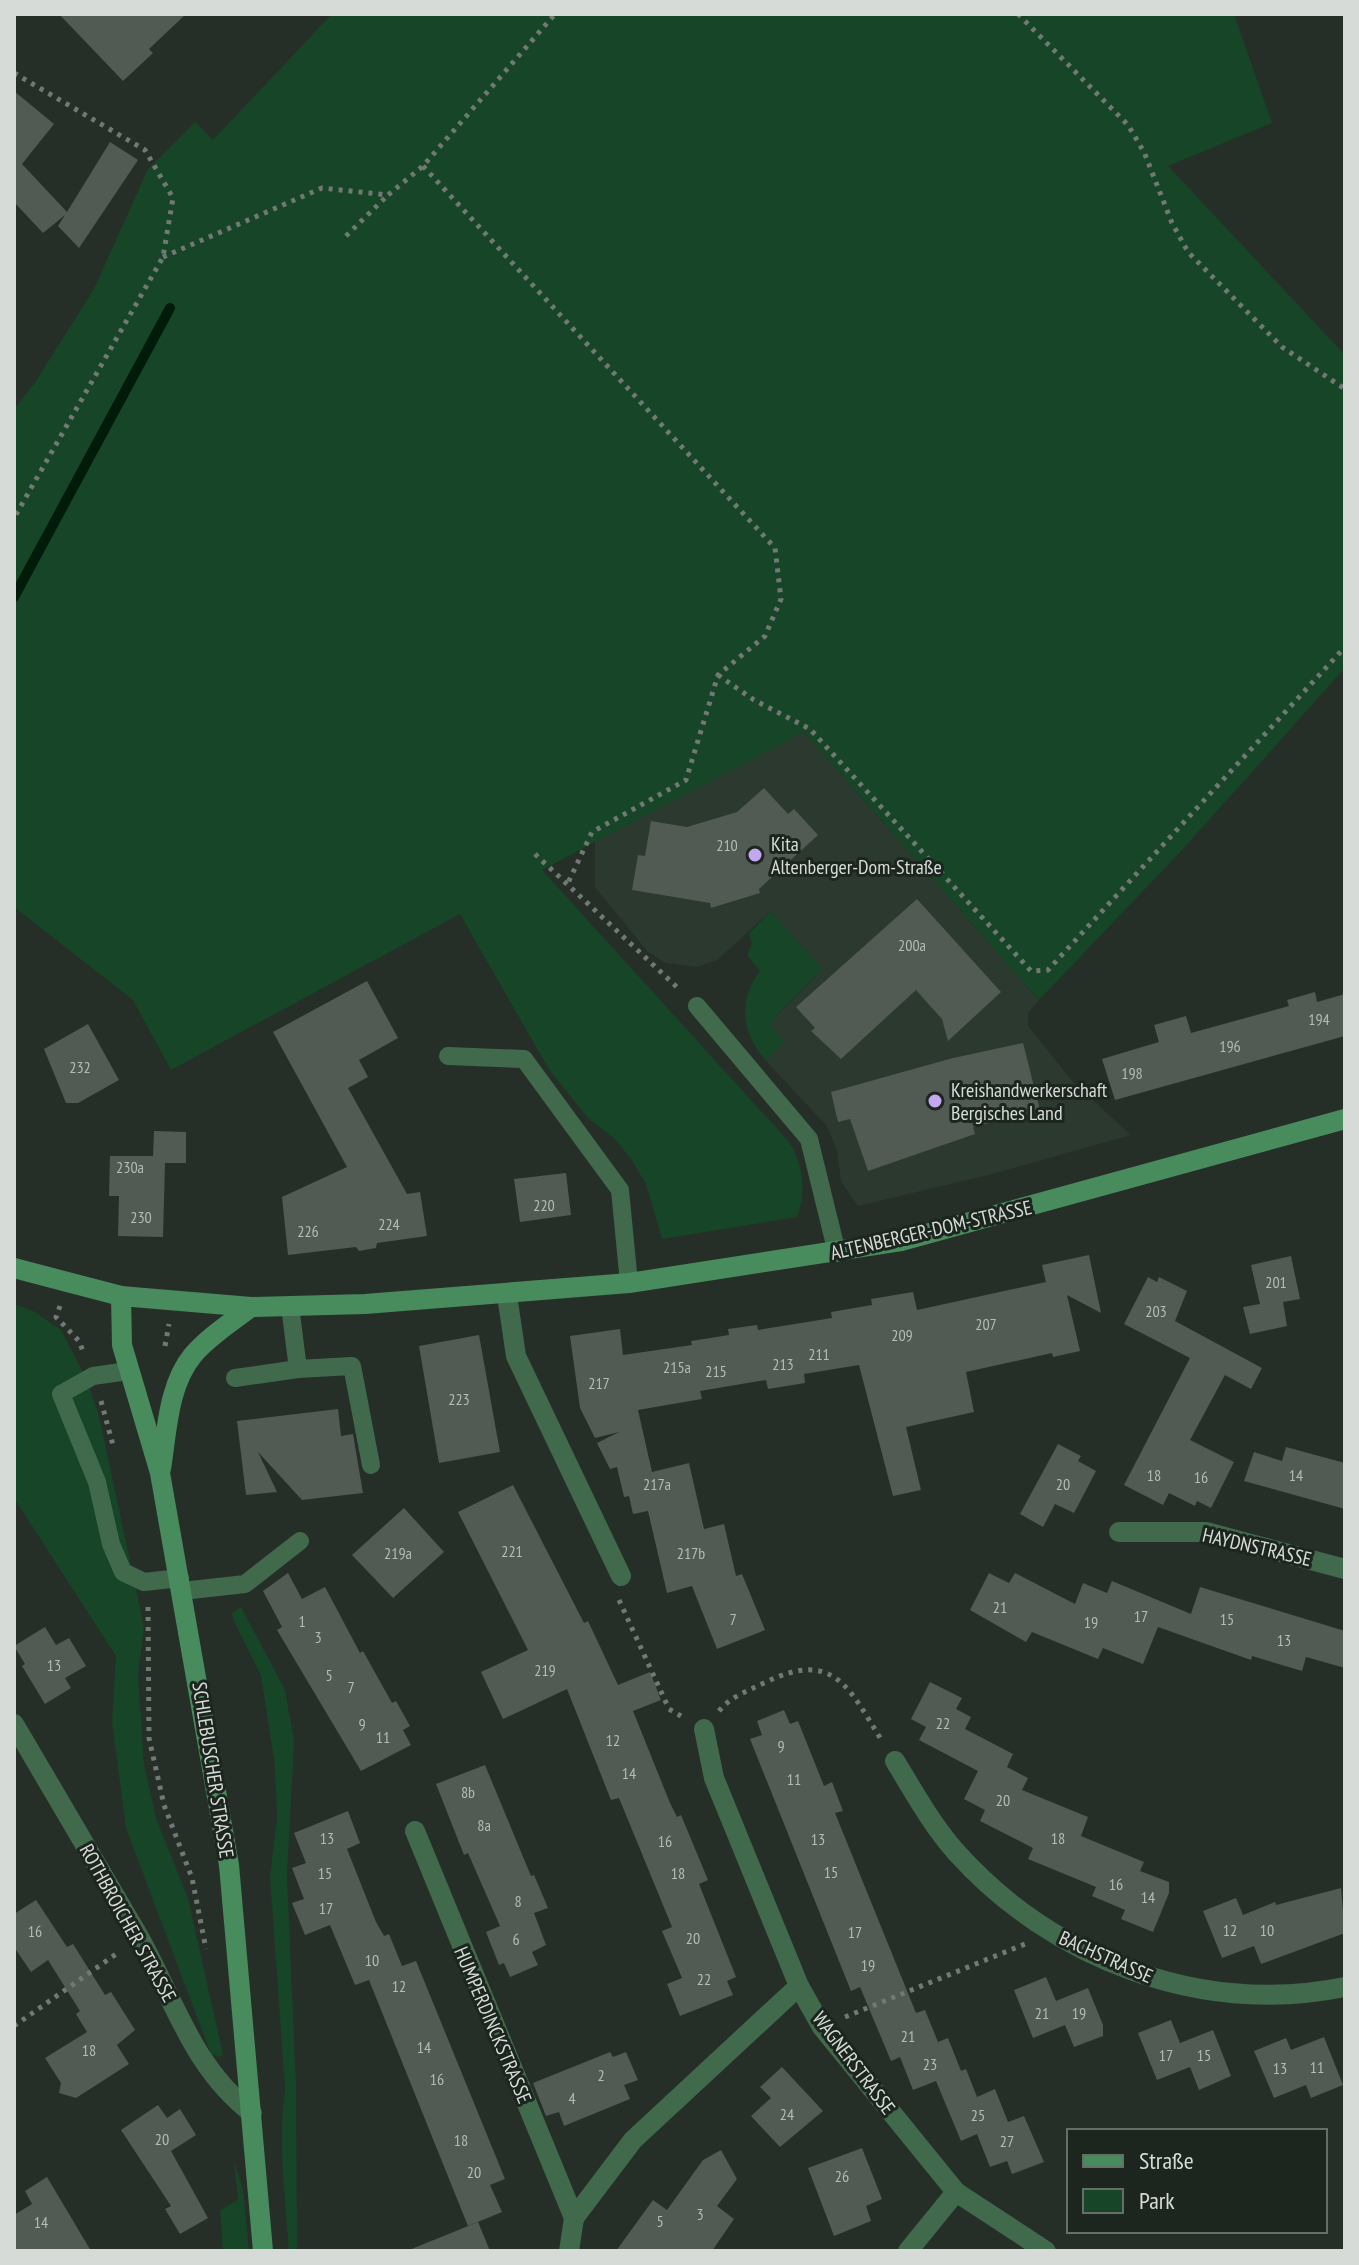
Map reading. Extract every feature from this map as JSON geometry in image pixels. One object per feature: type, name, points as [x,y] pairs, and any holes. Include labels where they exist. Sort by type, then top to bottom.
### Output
[{"type":"main road","name":"ALTENBERGER-DOM-STRASSE","points":[[14,1268],[121,1296],[251,1307],[507,1295],[629,1283],[837,1253],[987,1218],[1345,1119]]},
{"type":"main road","name":"SCHLEBUSCHER STRASSE","points":[[121,1296],[122,1345],[160,1473],[229,1865],[263,2251]]},
{"type":"main road","points":[[160,1473],[174,1393],[184,1369],[202,1346],[251,1307]]},
{"type":"street","points":[[507,1295],[516,1356],[621,1576]]},
{"type":"street","name":"HAYDNSTRASSE","points":[[1119,1532],[1206,1532],[1345,1569]]},
{"type":"street","name":"ROTHBROICHER STRASSE","points":[[14,1724],[139,1938],[208,2071],[228,2094],[252,2113]]},
{"type":"street","name":"WAGNERSTRASSE","points":[[704,1729],[714,1778],[799,1986],[822,2027],[956,2192],[1046,2251]]},
{"type":"street","name":"BACHSTRASSE","points":[[895,1761],[955,1851],[998,1894],[1052,1933],[1098,1958],[1158,1981],[1239,1994],[1345,1987]]},
{"type":"street","name":"HUMPERDINCKSTRASSE","points":[[415,1831],[574,2218]]},
{"type":"street","points":[[569,2251],[574,2218],[633,2140],[799,1986]]},
{"type":"street","points":[[908,2251],[956,2192]]},
{"type":"lane","points":[[697,1006],[809,1139],[837,1253]]},
{"type":"lane","points":[[448,1056],[524,1059],[620,1190],[629,1283]]},
{"type":"lane","points":[[290,1306],[298,1369]]},
{"type":"lane","points":[[235,1378],[298,1369],[352,1366],[371,1465]]},
{"type":"lane","points":[[128,1371],[93,1376],[73,1384],[61,1394],[97,1482],[111,1544],[123,1572],[144,1582],[245,1584],[300,1541]]},
{"type":"path","points":[[346,236],[423,166],[555,14]]},
{"type":"path","points":[[1018,14],[1128,125],[1144,152],[1172,223],[1188,252],[1282,347],[1345,389]]},
{"type":"path","points":[[14,73],[145,150],[173,198],[163,257],[14,518]]},
{"type":"path","points":[[423,166],[775,548],[781,599],[765,636],[718,675],[686,780],[592,832],[567,885]]},
{"type":"path","points":[[163,257],[322,188],[388,195]]},
{"type":"path","points":[[718,675],[754,700],[810,729],[1031,971],[1048,970],[1345,647]]},
{"type":"path","points":[[535,854],[697,1006]]},
{"type":"path","points":[[621,1576],[617,1596],[669,1709],[704,1729],[728,1700],[791,1670],[820,1669],[842,1682],[895,1761]]},
{"type":"path","points":[[149,1738],[164,1805]]},
{"type":"path","points":[[822,2027],[1052,1933]]},
{"type":"path","points":[[14,2026],[139,1938]]},
{"type":"shaded area","points":[[804,732],[1039,1000],[1028,1013],[1028,1026],[1073,1082],[1131,1135],[992,1174],[858,1206],[841,1181],[837,1150],[826,1125],[765,1060],[784,1042],[770,1027],[775,1017],[822,969],[771,911],[717,960],[697,967],[666,963],[648,952],[595,887],[595,841]]},
{"type":"green space","points":[[332,14],[1234,14],[1272,123],[1168,166],[1345,355],[1345,668],[1183,849],[1039,1000],[804,732],[542,870],[790,1143],[802,1179],[802,1198],[797,1217],[662,1239],[646,1184],[631,1159],[614,1138],[589,1119],[550,1071],[460,914],[171,1070],[133,1000],[14,907],[14,409],[34,384],[94,289],[148,169],[195,122],[213,140]]},
{"type":"green space","points":[[771,911],[822,969],[775,1017],[771,1027],[785,1042],[765,1060],[751,1038],[745,1016],[748,994],[760,971],[747,955],[752,943],[749,933]]},
{"type":"green space","points":[[14,1304],[33,1311],[61,1330],[86,1378],[99,1416],[144,1627],[138,1674],[144,1765],[156,1818],[188,1898],[223,2055],[219,2057],[211,2054],[126,1828],[112,1722],[116,1656],[14,1498]]},
{"type":"green space","points":[[241,1607],[285,1690],[294,1741],[287,1875],[296,2086],[297,2251],[289,2251],[283,2169],[285,2088],[270,1876],[277,1817],[275,1766],[261,1676],[233,1619],[232,1613]]},
{"type":"green space","points":[[234,2161],[243,2189],[249,2251],[223,2251],[220,2210],[238,2200]]},
{"type":"building","points":[[59,14],[186,14],[149,49],[153,53],[123,81]]},
{"type":"building","points":[[14,91],[54,124],[22,164],[67,212],[110,142],[138,160],[79,248],[58,226],[65,215],[43,233],[14,202]]},
{"type":"building","points":[[764,788],[788,814],[794,809],[818,835],[759,889],[760,893],[711,908],[710,903],[632,890],[638,855],[645,856],[651,821],[687,827],[737,812]]},
{"type":"building","points":[[917,899],[1001,992],[948,1041],[942,1019],[916,990],[841,1059],[811,1031],[815,1028],[796,1007]]},
{"type":"building","points":[[367,981],[398,1038],[359,1060],[368,1077],[348,1088],[407,1194],[420,1192],[427,1236],[377,1243],[376,1248],[359,1251],[356,1247],[288,1255],[282,1197],[347,1167],[273,1032]]},
{"type":"building","points":[[1315,992],[1317,1002],[1345,994],[1345,1036],[1115,1100],[1102,1059],[1159,1042],[1154,1025],[1186,1016],[1191,1033],[1289,1006],[1287,1000]]},
{"type":"building","points":[[88,1024],[119,1080],[78,1103],[66,1103],[44,1049]]},
{"type":"building","name":"Kreishandwerkerschaft Bergisches Land","points":[[1023,1043],[1040,1110],[973,1127],[975,1134],[868,1171],[850,1119],[838,1122],[831,1092],[953,1058]]},
{"type":"building","points":[[154,1131],[186,1132],[186,1163],[165,1163],[163,1237],[118,1236],[119,1196],[109,1196],[110,1156],[153,1156]]},
{"type":"building","points":[[566,1173],[571,1215],[520,1222],[514,1179]]},
{"type":"building","points":[[1089,1255],[1101,1313],[1067,1295],[1080,1351],[1053,1357],[1052,1353],[966,1372],[974,1412],[906,1427],[921,1490],[893,1496],[859,1365],[804,1374],[805,1383],[768,1389],[766,1380],[700,1391],[702,1399],[638,1410],[652,1472],[689,1463],[704,1529],[724,1524],[736,1576],[742,1574],[765,1630],[717,1649],[692,1586],[667,1593],[648,1511],[633,1514],[629,1496],[624,1497],[617,1467],[610,1469],[597,1443],[619,1432],[595,1438],[580,1408],[570,1336],[620,1329],[623,1355],[692,1345],[691,1341],[729,1335],[728,1329],[757,1325],[758,1330],[832,1318],[831,1312],[872,1305],[871,1299],[913,1292],[917,1310],[1046,1282],[1042,1265]]},
{"type":"building","points":[[1291,1256],[1300,1299],[1283,1302],[1287,1326],[1250,1334],[1243,1307],[1260,1304],[1251,1265]]},
{"type":"building","points":[[1148,1277],[1157,1282],[1159,1277],[1187,1291],[1175,1321],[1262,1368],[1251,1389],[1225,1375],[1190,1440],[1234,1462],[1211,1508],[1197,1501],[1195,1506],[1169,1493],[1163,1505],[1124,1485],[1190,1358],[1124,1324]]},
{"type":"building","points":[[479,1335],[500,1452],[439,1463],[419,1346]]},
{"type":"building","points":[[338,1409],[341,1436],[353,1434],[363,1493],[302,1500],[258,1452],[277,1492],[246,1495],[237,1421]]},
{"type":"building","points":[[1058,1444],[1081,1456],[1078,1461],[1096,1471],[1074,1513],[1055,1504],[1043,1527],[1020,1514]]},
{"type":"building","points":[[1286,1447],[1345,1463],[1345,1509],[1244,1481],[1254,1452],[1282,1461]]},
{"type":"building","points":[[513,1485],[584,1623],[588,1621],[618,1685],[650,1672],[661,1700],[633,1711],[670,1803],[677,1817],[681,1815],[708,1880],[699,1884],[736,1977],[727,1981],[733,1995],[680,2016],[667,1984],[682,1978],[662,1931],[672,1927],[619,1798],[611,1800],[567,1689],[503,1719],[481,1672],[528,1650],[458,1512]]},
{"type":"building","points":[[404,1508],[444,1552],[393,1598],[352,1555]]},
{"type":"building","points":[[288,1573],[302,1599],[325,1587],[360,1653],[363,1651],[392,1703],[396,1701],[410,1726],[403,1730],[411,1745],[361,1771],[277,1630],[282,1627],[263,1591]]},
{"type":"building","points":[[989,1573],[1009,1583],[1015,1573],[1075,1604],[1083,1583],[1107,1593],[1112,1581],[1191,1614],[1200,1587],[1345,1631],[1345,1668],[1306,1657],[1302,1671],[1252,1656],[1251,1660],[1158,1627],[1143,1664],[1103,1648],[1098,1659],[1032,1632],[1026,1642],[970,1610]]},
{"type":"building","points":[[45,1627],[56,1645],[69,1638],[86,1666],[65,1678],[71,1688],[45,1704],[14,1646]]},
{"type":"building","points":[[930,1682],[962,1698],[956,1709],[971,1717],[965,1729],[1013,1754],[1007,1767],[1028,1778],[1022,1790],[1088,1817],[1081,1836],[1144,1862],[1140,1871],[1169,1882],[1169,1893],[1153,1932],[1121,1919],[1125,1910],[1092,1896],[1096,1887],[1028,1859],[1033,1848],[980,1821],[985,1810],[964,1799],[978,1771],[919,1740],[926,1727],[911,1719]]},
{"type":"building","points":[[784,1710],[790,1724],[798,1721],[824,1786],[832,1782],[843,1811],[835,1813],[916,2013],[925,2010],[938,2042],[948,2038],[961,2071],[966,2069],[977,2097],[995,2089],[1008,2122],[1024,2116],[1044,2162],[1012,2174],[1007,2161],[990,2167],[977,2134],[961,2141],[936,2081],[913,2090],[900,2057],[891,2061],[860,1987],[851,1991],[750,1739],[762,1735],[757,1721]]},
{"type":"building","points":[[485,1765],[531,1876],[534,1875],[548,1908],[534,1913],[546,1945],[532,1952],[538,1965],[510,1977],[504,1963],[499,1965],[486,1932],[500,1926],[468,1853],[464,1855],[436,1784]]},
{"type":"building","points":[[348,1811],[360,1843],[347,1849],[376,1922],[384,1936],[389,1934],[402,1966],[416,1961],[505,2179],[490,2185],[502,2212],[468,2226],[369,1980],[355,1985],[330,1925],[305,1935],[292,1903],[304,1899],[292,1868],[306,1863],[294,1833]]},
{"type":"building","points":[[1341,1888],[1345,1933],[1261,1964],[1254,1946],[1222,1958],[1203,1911],[1236,1898],[1243,1915],[1275,1902],[1276,1905]]},
{"type":"building","points":[[36,1900],[67,1947],[73,1944],[105,1995],[111,1992],[135,2030],[117,2045],[129,2064],[76,2098],[59,2093],[61,2083],[45,2058],[87,2032],[76,2014],[80,2011],[48,1960],[31,1972],[14,1947],[14,1914]]},
{"type":"building","points":[[1046,1977],[1056,2001],[1088,1988],[1103,2025],[1103,2036],[1074,2047],[1065,2025],[1033,2038],[1014,1990]]},
{"type":"building","points":[[1171,2020],[1180,2043],[1213,2030],[1231,2076],[1199,2090],[1190,2067],[1157,2080],[1138,2033]]},
{"type":"building","points":[[1324,2037],[1343,2085],[1311,2098],[1306,2085],[1274,2098],[1254,2051],[1286,2038],[1291,2050]]},
{"type":"building","points":[[610,2052],[613,2057],[626,2052],[638,2080],[624,2085],[630,2099],[564,2126],[559,2112],[546,2116],[533,2083]]},
{"type":"building","points":[[782,2067],[823,2111],[780,2147],[751,2116],[771,2098],[760,2087]]},
{"type":"building","points":[[158,2105],[167,2118],[180,2109],[196,2135],[171,2151],[208,2218],[180,2234],[165,2209],[171,2206],[121,2130]]},
{"type":"building","points":[[862,2148],[882,2199],[866,2206],[871,2221],[834,2236],[808,2168]]},
{"type":"building","points":[[721,2150],[737,2179],[717,2206],[734,2219],[712,2251],[616,2251],[653,2200],[667,2210],[703,2160]]},
{"type":"building","points":[[47,2177],[91,2251],[14,2251],[14,2215],[32,2204],[25,2191]]},
{"type":"building","points":[[478,2222],[490,2251],[409,2251],[409,2250]]},
{"type":"waterway","points":[[14,597],[170,308]]},
{"type":"place","name":"Kita Altenberger-Dom-Straße","points":[[755,855]]},
{"type":"place","name":"Kreishandwerkerschaft Bergisches Land","points":[[935,1101]]}]
